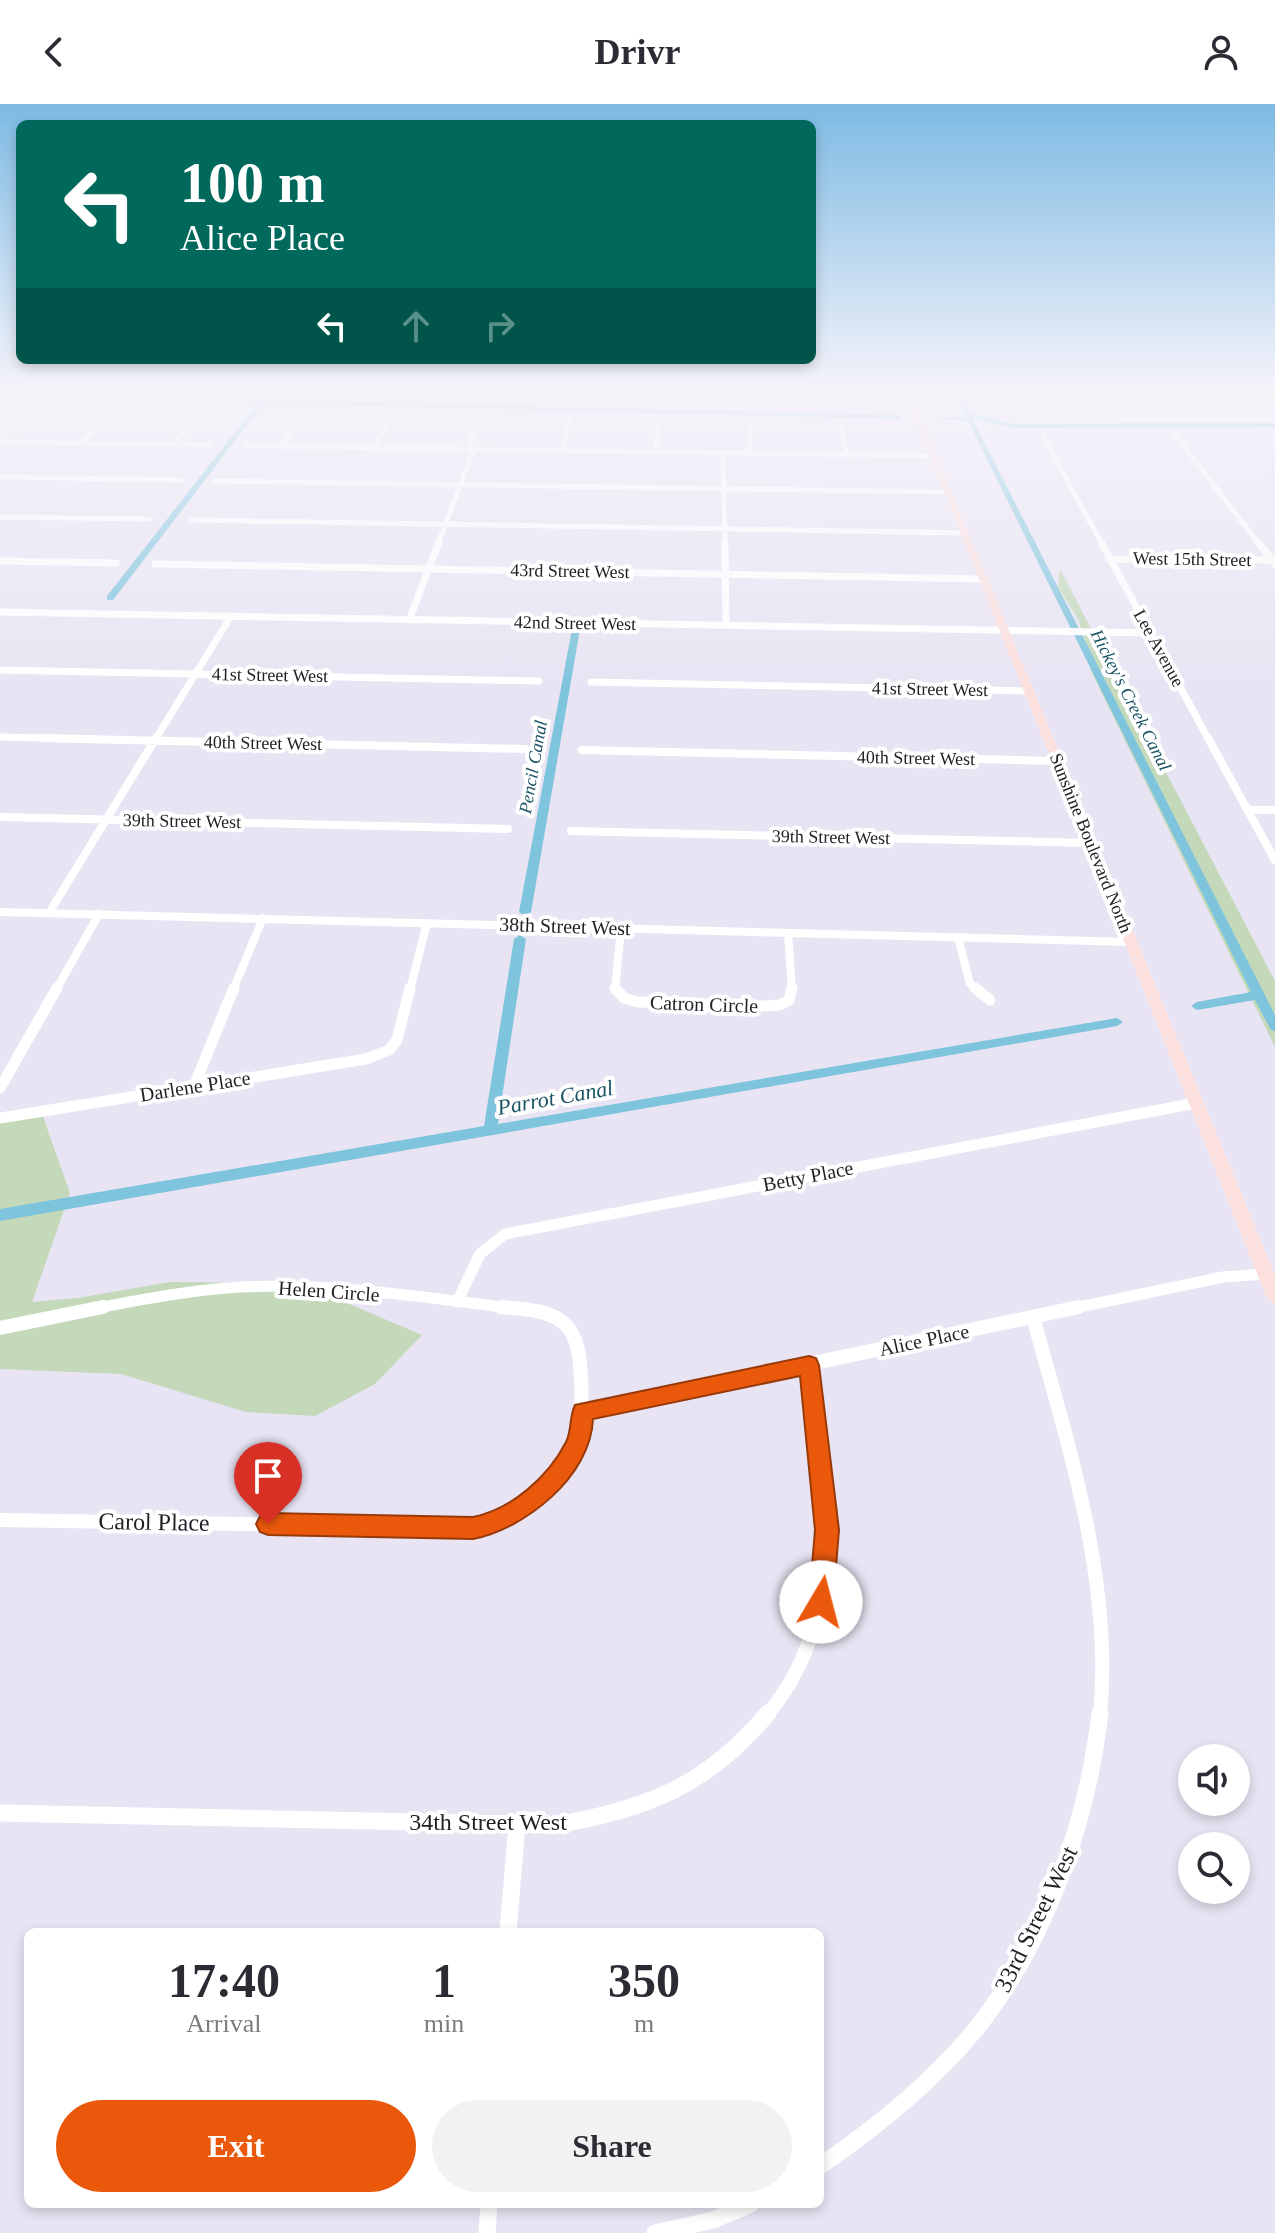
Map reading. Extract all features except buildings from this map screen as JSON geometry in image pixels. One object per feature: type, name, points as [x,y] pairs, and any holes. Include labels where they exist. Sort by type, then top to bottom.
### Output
[{"type":"street","points":[[409,620],[458,488]]},
{"type":"street","points":[[689,488],[949,492]]},
{"type":"street","name":"Sunshine Boulevard North","points":[[947,488],[1275,1296]]},
{"type":"street","name":"Lee Avenue","points":[[1071,488],[1275,860]]},
{"type":"street","points":[[1217,488],[1274,561]]},
{"type":"street","points":[[723,489],[726,625]]},
{"type":"street","points":[[0,517],[149,519]]},
{"type":"street","points":[[192,520],[966,533]]},
{"type":"street","name":"West 15th Street","points":[[1109,559],[1274,561]]},
{"type":"street","points":[[0,561],[116,563]]},
{"type":"street","name":"43rd Street West","points":[[155,564],[984,579]]},
{"type":"street","name":"42nd Street West","points":[[0,612],[1151,633]]},
{"type":"street","points":[[49,913],[231,616]]},
{"type":"street","name":"41st Street West","points":[[0,670],[539,681]]},
{"type":"street","name":"41st Street West","points":[[591,682],[1029,691]]},
{"type":"street","name":"40th Street West","points":[[0,737],[525,749]]},
{"type":"street","name":"40th Street West","points":[[582,750],[1057,761]]},
{"type":"street","points":[[1247,810],[1275,810]]},
{"type":"street","name":"39th Street West","points":[[0,817],[508,829]]},
{"type":"street","name":"39th Street West","points":[[571,831],[1091,843]]},
{"type":"street","name":"38th Street West","points":[[0,912],[1131,942]]},
{"type":"street","points":[[0,1088],[99,914]]},
{"type":"street","points":[[194,1086],[263,918]]},
{"type":"street","name":"Darlene Place","points":[[0,1118],[366,1059],[389,1050],[397,1040],[427,923]]},
{"type":"street","name":"Catron Circle","points":[[621,928],[615,990],[624,998],[638,1002],[780,1005],[789,1000],[792,991],[788,933]]},
{"type":"street","points":[[958,937],[970,984],[990,1000]]},
{"type":"street","name":"Betty Place","points":[[457,1302],[470,1264],[479,1252],[505,1234],[1196,1103]]},
{"type":"street","name":"Alice Place","points":[[582,1412],[1208,1280],[1266,1274]]},
{"type":"street","name":"Helen Circle","points":[[0,1328],[226,1288],[329,1288],[536,1311],[553,1315],[570,1329],[578,1343],[582,1412]]},
{"type":"street","name":"33rd Street West","points":[[824,2163],[877,2125],[926,2082],[981,2022],[1013,1974],[1059,1883],[1084,1809],[1095,1760],[1102,1700],[1098,1602],[1085,1526],[1033,1317]]},
{"type":"street","name":"34th Street West","points":[[0,1813],[517,1824],[585,1822],[613,1817],[662,1798],[701,1777],[737,1750],[763,1723],[785,1693],[802,1661],[815,1626],[827,1553],[809,1365]]},
{"type":"street","name":"Carol Place","points":[[0,1520],[473,1528],[493,1524],[510,1515],[553,1480],[574,1449],[581,1430],[582,1412]]},
{"type":"street","points":[[508,1928],[517,1824]]},
{"type":"street","points":[[487,2233],[489,2208]]},
{"type":"street","points":[[655,2233],[713,2220],[742,2208]]},
{"type":"green space","points":[[1060,569],[1275,981],[1275,1047],[1090,669],[1093,665],[1078,619],[1058,587]]},
{"type":"green space","points":[[41,1111],[70,1193],[32,1302],[78,1298],[170,1282],[300,1283],[422,1335],[375,1384],[315,1416],[246,1412],[121,1374],[0,1369],[0,1119]]},
{"type":"waterway","points":[[110,598],[195,488]]},
{"type":"waterway","name":"Hickey's Creek Canal","points":[[1005,488],[1259,995]]},
{"type":"waterway","name":"Pencil Canal","points":[[525,912],[576,629]]},
{"type":"waterway","name":"Pencil Canal","points":[[490,1130],[520,939]]},
{"type":"waterway","name":"Parrot Canal","points":[[1197,1006],[1259,995]]},
{"type":"waterway","name":"Hickey's Creek Canal","points":[[1259,995],[1275,1027]]},
{"type":"waterway","name":"Parrot Canal","points":[[490,1130],[1117,1022]]},
{"type":"waterway","name":"Parrot Canal","points":[[0,1215],[490,1130]]},
{"type":"route","points":[[268,1524],[473,1528],[493,1524],[526,1505],[553,1480],[574,1449],[581,1430],[582,1412],[809,1365],[827,1530],[821,1602]]}]
